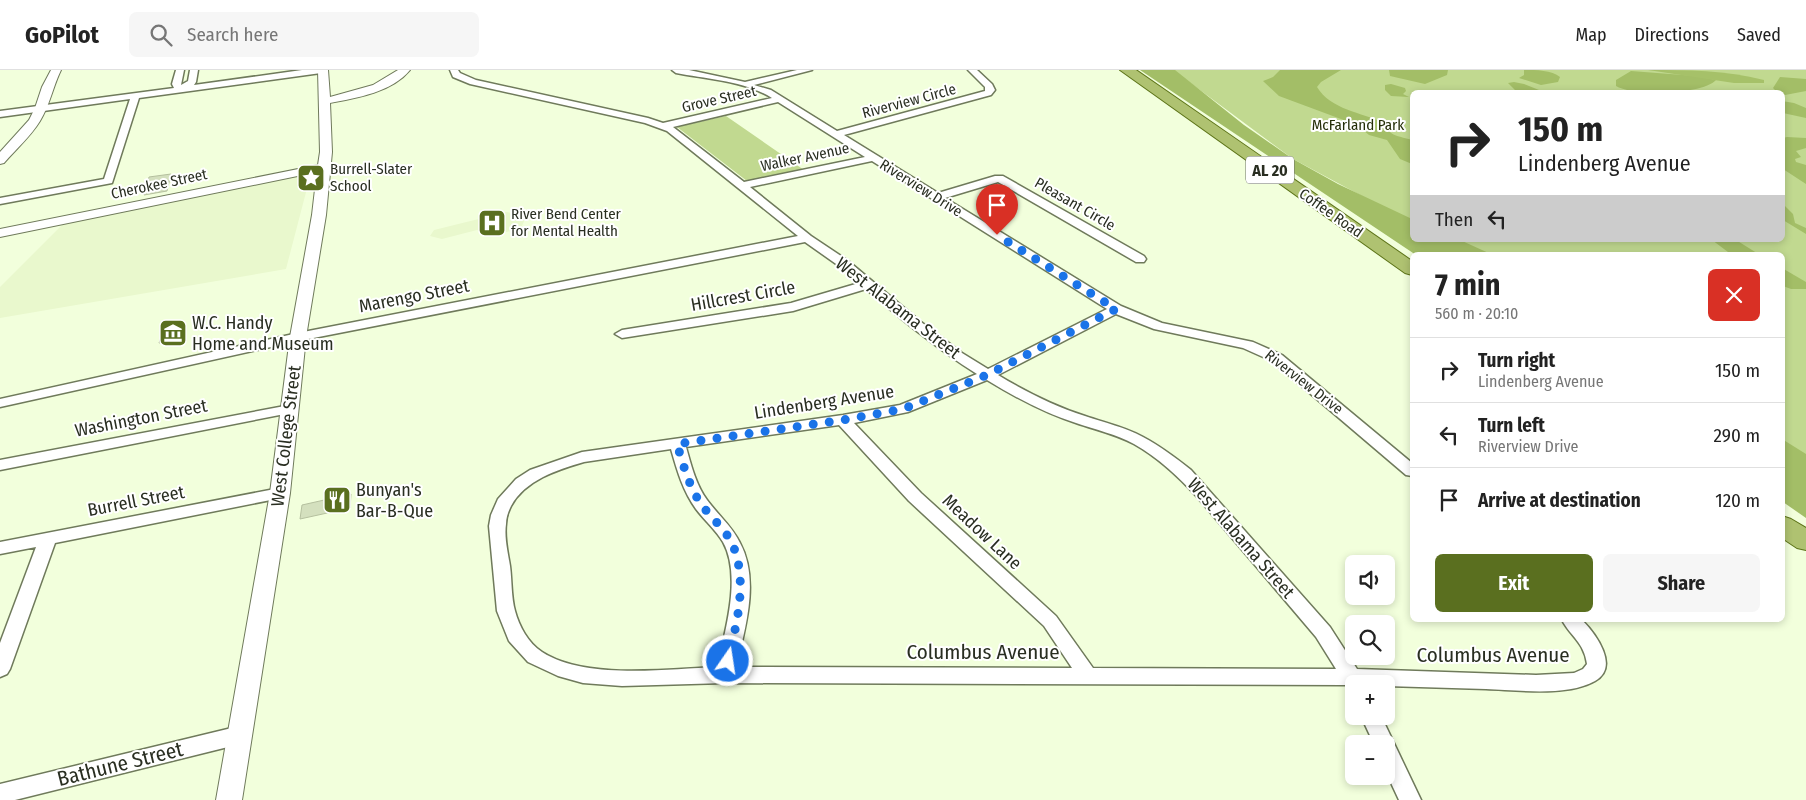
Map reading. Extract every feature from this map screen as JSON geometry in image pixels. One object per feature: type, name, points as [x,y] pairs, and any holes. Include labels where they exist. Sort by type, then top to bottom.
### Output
[{"type":"main road","name":"Coffee Road","points":[[1127,70],[1410,268]]},
{"type":"main road","points":[[1785,527],[1806,541]]},
{"type":"street","points":[[0,160],[34,121],[42,108],[47,87],[56,70]]},
{"type":"street","points":[[180,70],[176,84],[180,90]]},
{"type":"street","points":[[180,90],[192,82],[194,70]]},
{"type":"street","points":[[0,114],[322,70]]},
{"type":"street","name":"West College Street","points":[[229,800],[280,493],[298,337],[319,215],[325,167],[325,108],[322,70]]},
{"type":"street","points":[[325,108],[367,90],[405,70]]},
{"type":"street","points":[[324,87],[353,89],[416,70]]},
{"type":"street","name":"West Alabama Street","points":[[454,70],[456,75],[473,82],[664,126],[807,238],[843,263],[950,351],[1028,399],[1063,413],[1110,428],[1138,440],[1163,456],[1185,474],[1323,632],[1350,675]]},
{"type":"street","name":"Riverview Drive","points":[[676,70],[746,84],[780,99],[1116,309],[1145,322],[1172,329],[1228,338],[1266,352],[1293,371],[1410,469]]},
{"type":"street","name":"Grove Street","points":[[746,84],[808,70]]},
{"type":"street","name":"Riverview Circle","points":[[836,134],[988,93],[991,90],[990,86],[972,70]]},
{"type":"street","points":[[0,201],[108,181],[135,96]]},
{"type":"street","name":"Grove Street","points":[[664,126],[780,99]]},
{"type":"street","name":"Walker Avenue","points":[[742,186],[874,158]]},
{"type":"street","name":"Cherokee Street","points":[[0,233],[325,167]]},
{"type":"street","name":"Pleasant Circle","points":[[936,197],[999,178],[1140,258]]},
{"type":"street","name":"Marengo Street","points":[[0,403],[298,337],[807,238]]},
{"type":"street","name":"Hillcrest Circle","points":[[622,334],[793,307],[868,284]]},
{"type":"street","name":"Lindenberg Avenue","points":[[522,483],[551,467],[582,457],[843,420],[903,409],[987,375],[1116,309]]},
{"type":"street","name":"Washington Street","points":[[0,465],[290,409]]},
{"type":"street","name":"Meadow Lane","points":[[843,420],[915,498],[1050,621],[1088,677]]},
{"type":"street","points":[[677,444],[689,483],[700,502],[726,534],[735,550],[740,591],[734,634],[725,675]]},
{"type":"street","name":"Columbus Avenue","points":[[522,483],[504,503],[497,526],[506,611],[516,636],[524,648],[549,665],[565,671],[583,675],[622,678],[725,675],[1345,681]]},
{"type":"street","name":"Burrell Street","points":[[0,548],[280,493]]},
{"type":"street","points":[[0,669],[48,538]]},
{"type":"street","name":"Columbus Avenue","points":[[1395,681],[1536,683],[1575,681],[1590,676],[1597,665],[1596,650],[1586,635],[1572,622]]},
{"type":"street","name":"Bathune Street","points":[[0,794],[240,735]]},
{"type":"street","points":[[1395,768],[1410,800]]},
{"type":"shaded area","points":[[1648,70],[1721,72],[1764,80],[1764,83],[1734,83]]},
{"type":"shaded area","points":[[311,173],[286,269],[0,318],[0,287],[63,224],[157,203]]},
{"type":"shaded area","name":"River Bend Center for Mental Health","points":[[507,212],[526,217],[521,228],[496,235],[477,230],[442,239],[430,236],[434,230]]},
{"type":"green space","points":[[1140,70],[1175,70],[1244,125],[1293,159],[1338,184],[1410,218],[1410,242],[1464,242],[1486,252],[1412,252]]},
{"type":"green space","name":"McFarland Park","points":[[1173,70],[1806,70],[1806,486],[1785,471],[1785,252],[1450,252],[1435,242],[1785,242],[1785,90],[1410,90],[1410,226],[1375,203],[1293,159]]},
{"type":"green space","points":[[1280,70],[1341,70],[1321,82],[1317,87],[1323,95],[1338,106],[1384,123],[1386,128],[1392,133],[1410,140],[1410,163],[1400,159],[1387,140],[1369,135],[1357,125],[1279,96],[1263,81],[1273,77]]},
{"type":"green space","points":[[1389,70],[1448,70],[1447,75],[1425,84],[1390,76]]},
{"type":"green space","points":[[1524,70],[1539,70],[1560,77],[1558,82],[1541,85],[1519,78],[1524,75]]},
{"type":"green space","points":[[1631,71],[1696,76],[1716,80],[1709,85],[1690,90],[1630,90],[1616,86],[1616,80]]},
{"type":"green space","points":[[1780,77],[1806,79],[1806,91],[1785,95],[1785,90],[1775,90],[1773,88]]},
{"type":"green space","points":[[1508,83],[1524,84],[1539,90],[1515,90]]},
{"type":"green space","points":[[1391,84],[1405,88],[1406,91],[1403,94],[1409,97],[1391,96],[1385,90],[1385,85]]},
{"type":"green space","points":[[1785,102],[1806,108],[1806,118],[1785,113]]},
{"type":"green space","points":[[726,116],[804,170],[747,181],[677,127]]},
{"type":"green space","points":[[1785,138],[1806,138],[1806,148],[1796,151],[1801,157],[1795,159],[1796,162],[1806,165],[1806,184],[1785,170]]},
{"type":"green space","points":[[1785,206],[1793,214],[1795,223],[1806,228],[1806,234],[1785,221]]},
{"type":"green space","points":[[1715,242],[1739,242],[1755,252],[1728,252]]},
{"type":"green space","points":[[1785,270],[1806,282],[1806,289],[1791,289],[1785,287]]},
{"type":"green space","points":[[1785,441],[1806,454],[1806,518],[1785,503]]},
{"type":"building","points":[[171,174],[167,191],[144,195],[149,177]]},
{"type":"building","points":[[180,324],[176,341],[159,343],[164,328]]},
{"type":"building","name":"Bunyan's Bar-B-Que","points":[[351,494],[350,508],[300,519],[302,505]]},
{"type":"place","name":"Burrell-Slater School","points":[[311,178]]},
{"type":"place","name":"River Bend Center for Mental Health","points":[[492,223]]},
{"type":"place","name":"W.C. Handy Home and Museum","points":[[173,333]]},
{"type":"place","name":"Bunyan's Bar-B-Que","points":[[337,500]]},
{"type":"route","points":[[728,661],[740,591],[740,578],[735,550],[726,534],[700,502],[689,483],[677,444],[889,413],[903,409],[987,375],[1116,309],[997,235]]}]
